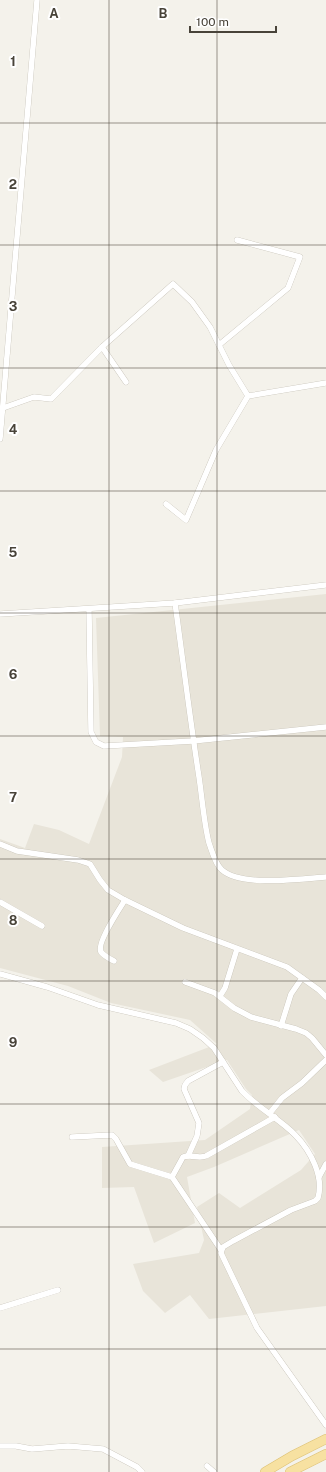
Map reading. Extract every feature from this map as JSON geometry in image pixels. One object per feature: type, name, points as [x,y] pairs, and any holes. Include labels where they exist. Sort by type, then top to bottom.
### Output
[{"type":"main road","points":[[265,1472],[292,1456],[326,1439]]},
{"type":"main road","points":[[290,1472],[326,1454]]},
{"type":"street","points":[[0,439],[37,0]]},
{"type":"street","points":[[219,345],[288,288],[300,257],[236,240]]},
{"type":"street","points":[[3,408],[34,397],[51,399],[102,347],[173,284],[192,302],[210,327],[229,365],[248,396]]},
{"type":"street","points":[[102,347],[126,382]]},
{"type":"street","points":[[166,504],[186,520],[216,450],[248,396],[326,383]]},
{"type":"street","points":[[0,614],[175,603],[326,585]]},
{"type":"street","points":[[175,603],[193,741],[209,841],[217,863],[222,870],[233,875],[249,879],[266,881],[326,877]]},
{"type":"street","points":[[89,609],[91,732],[96,742],[104,746],[193,741],[326,727]]},
{"type":"street","points":[[0,844],[17,851],[78,860],[90,864],[108,890],[125,900],[183,928],[287,967],[326,997]]},
{"type":"street","points":[[114,961],[102,953],[100,947],[125,900]]},
{"type":"street","points":[[0,902],[42,926]]},
{"type":"street","points":[[220,996],[225,988],[237,949]]},
{"type":"street","points":[[0,974],[47,987],[109,1008],[183,1025],[203,1038],[214,1048],[242,1091],[248,1097],[284,1123],[303,1143],[314,1162],[319,1176],[319,1196],[317,1200],[291,1210],[225,1245],[221,1250]]},
{"type":"street","points":[[281,1026],[291,994],[302,978]]},
{"type":"street","points":[[185,982],[220,996],[245,1015],[296,1029],[306,1034],[312,1038],[326,1055]]},
{"type":"street","points":[[172,1177],[183,1157],[188,1156],[199,1158],[206,1156],[272,1115],[282,1098],[302,1083],[326,1060]]},
{"type":"street","points":[[188,1156],[198,1136],[199,1123],[184,1089],[185,1085],[188,1081],[223,1062]]},
{"type":"street","points":[[72,1137],[112,1135],[116,1139],[130,1164],[172,1177],[221,1250],[221,1257],[254,1323],[326,1424]]},
{"type":"street","points":[[319,1176],[326,1164]]},
{"type":"street","points":[[0,1308],[58,1290]]},
{"type":"street","points":[[0,1446],[32,1448],[68,1446],[103,1449],[142,1472]]},
{"type":"street","points":[[206,1466],[214,1472]]},
{"type":"shaded area","points":[[326,594],[326,1306],[209,1319],[190,1295],[165,1313],[143,1291],[133,1264],[199,1253],[204,1240],[197,1207],[219,1193],[240,1208],[301,1170],[315,1154],[299,1130],[214,1167],[187,1177],[195,1223],[154,1243],[134,1187],[102,1188],[102,1147],[205,1140],[250,1109],[252,1095],[246,1089],[227,1060],[163,1082],[149,1070],[217,1044],[190,1020],[111,1003],[68,986],[0,968],[0,839],[25,848],[34,824],[59,830],[89,844],[122,757],[123,737],[100,736],[96,618]]}]
